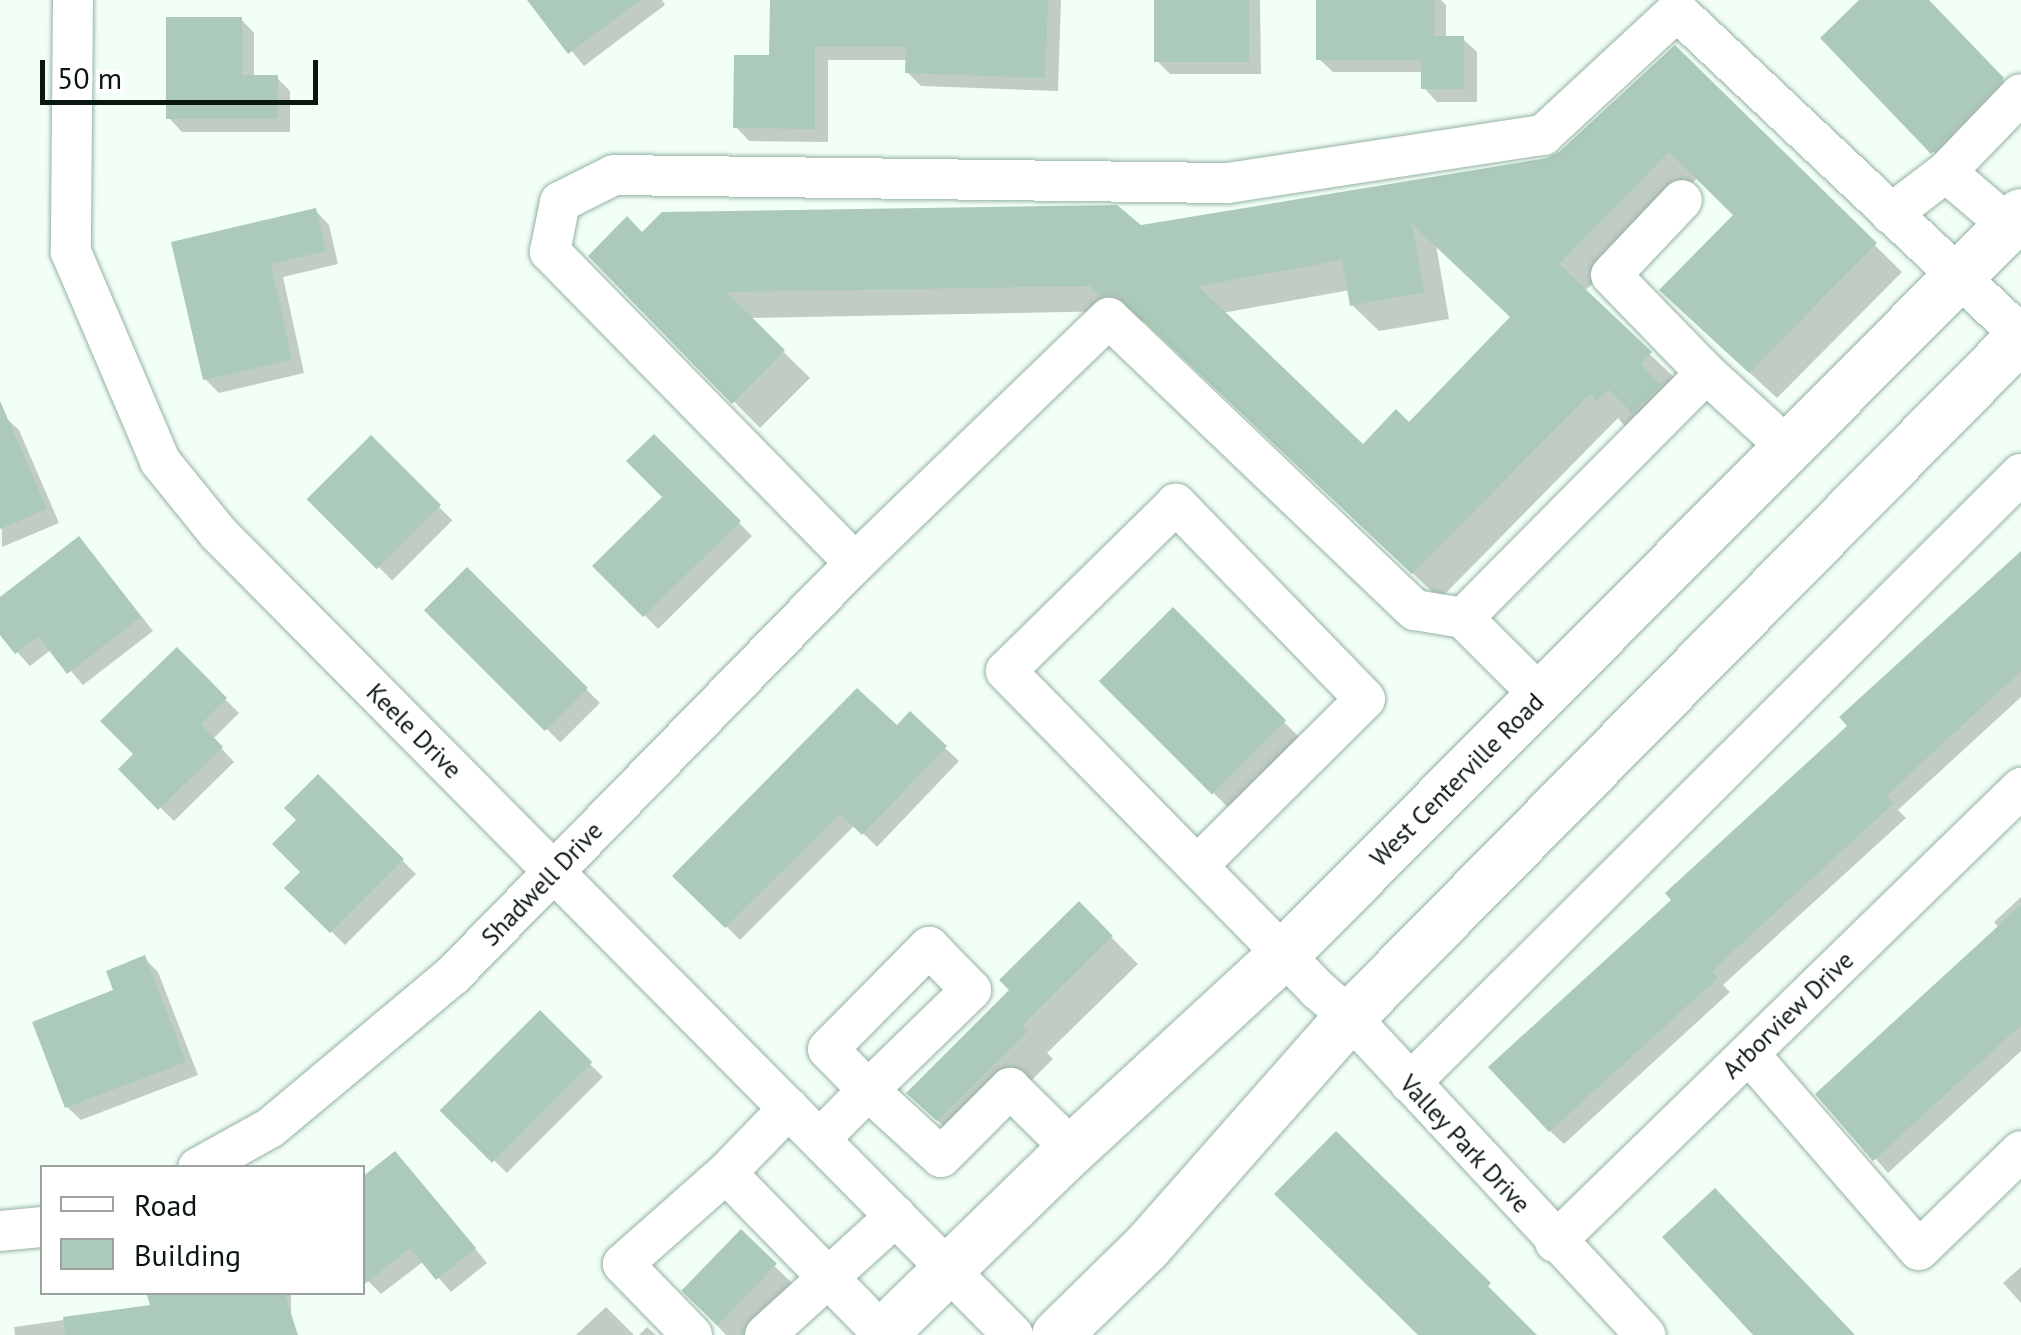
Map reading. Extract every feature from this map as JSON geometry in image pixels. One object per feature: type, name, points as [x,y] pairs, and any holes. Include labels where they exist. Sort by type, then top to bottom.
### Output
[{"type":"main road","name":"West Centerville Road","points":[[882,1334],[1072,1149],[1285,953],[2015,220]]},
{"type":"main road","points":[[1058,1335],[1146,1247],[1350,1018],[2021,336]]},
{"type":"street","name":"Keele Drive","points":[[73,0],[72,252],[160,461],[218,533],[1013,1335]]},
{"type":"street","points":[[855,562],[550,252],[560,202],[614,175],[1228,183],[1544,135],[1676,11],[2021,336]]},
{"type":"street","points":[[1890,214],[1946,172],[2021,94]]},
{"type":"street","points":[[1946,172],[2015,220]]},
{"type":"street","points":[[1682,200],[1611,274],[1706,373],[1788,448]]},
{"type":"street","name":"Shadwell Drive","points":[[203,1165],[270,1128],[453,975],[855,562],[1109,318],[1416,610],[1462,618]]},
{"type":"street","points":[[1541,696],[1462,618],[1706,373]]},
{"type":"street","points":[[1410,1082],[2021,474]]},
{"type":"street","name":"Valley Park Drive","points":[[1198,865],[1365,700],[1176,504],[1006,670],[1318,990],[1350,1018],[1555,1242],[1646,1335]]},
{"type":"street","name":"Arborview Drive","points":[[1555,1242],[2021,788]]},
{"type":"street","points":[[1748,1054],[1919,1250],[2021,1150]]},
{"type":"street","points":[[820,1139],[868,1090],[941,1158],[1010,1088],[1072,1149]]},
{"type":"street","points":[[692,1335],[623,1264],[726,1173],[789,1108]]},
{"type":"street","points":[[726,1173],[882,1334]]},
{"type":"street","points":[[765,1335],[896,1216]]},
{"type":"street","points":[[0,1230],[40,1226]]},
{"type":"building","points":[[527,0],[641,0],[568,54]]},
{"type":"building","points":[[770,0],[1048,0],[1045,78],[905,73],[906,47],[815,47],[815,129],[733,128],[734,55],[769,55]]},
{"type":"building","points":[[1154,0],[1249,0],[1249,62],[1154,62]]},
{"type":"building","points":[[1316,0],[1434,0],[1434,36],[1464,36],[1464,89],[1421,89],[1421,60],[1316,60]]},
{"type":"building","points":[[1859,0],[1929,0],[2004,78],[1931,154],[1820,38]]},
{"type":"building","points":[[166,17],[242,17],[242,75],[278,75],[278,119],[166,119]]},
{"type":"building","points":[[1675,45],[1877,243],[1749,373],[1659,290],[1733,215],[1669,152],[1559,264],[1652,352],[1641,364],[1661,385],[1632,413],[1608,389],[1597,401],[1590,394],[1412,574],[1116,295],[1101,296],[1090,286],[726,292],[785,350],[732,404],[588,256],[627,216],[642,232],[662,212],[1117,205],[1141,225],[1547,158],[1559,152]],"holes":[[[1412,224],[1510,317],[1409,422],[1396,409],[1363,444],[1198,286],[1342,260],[1350,306],[1424,292]]]},
{"type":"building","points":[[316,208],[326,251],[271,264],[292,360],[203,380],[171,242]]},
{"type":"building","points":[[0,401],[47,509],[0,529]]},
{"type":"building","points":[[654,434],[741,521],[643,617],[592,566],[662,497],[626,461]]},
{"type":"building","points":[[371,435],[441,505],[377,569],[307,499]]},
{"type":"building","points":[[79,536],[141,617],[67,674],[38,636],[15,654],[0,635],[0,597]]},
{"type":"building","points":[[2021,551],[2021,671],[1887,795],[1894,803],[1712,971],[1718,978],[1549,1132],[1488,1067],[1671,900],[1665,893],[1847,726],[1839,717]]},
{"type":"building","points":[[467,567],[588,688],[545,731],[424,610]]},
{"type":"building","points":[[1173,607],[1286,720],[1212,794],[1099,681]]},
{"type":"building","points":[[177,647],[227,698],[201,724],[223,747],[158,810],[118,769],[133,754],[100,721]]},
{"type":"building","points":[[857,688],[897,725],[910,711],[947,746],[862,835],[840,814],[725,928],[672,876]]},
{"type":"building","points":[[318,774],[404,859],[330,933],[284,888],[300,872],[272,844],[296,820],[284,808]]},
{"type":"building","points":[[1079,901],[1113,936],[1022,1025],[1028,1031],[937,1121],[906,1093],[1009,990],[999,980]]},
{"type":"building","points":[[2021,905],[2021,1025],[1873,1161],[1815,1094]]},
{"type":"building","points":[[145,955],[186,1062],[65,1108],[32,1022],[113,990],[106,971]]},
{"type":"building","points":[[540,1010],[592,1062],[492,1163],[440,1110]]},
{"type":"building","points":[[1336,1131],[1491,1283],[1488,1286],[1537,1335],[1418,1335],[1274,1194]]},
{"type":"building","points":[[395,1151],[476,1248],[436,1280],[410,1248],[365,1284],[365,1175]]},
{"type":"building","points":[[1715,1188],[1855,1335],[1753,1335],[1662,1237]]},
{"type":"building","points":[[741,1229],[777,1264],[717,1326],[681,1291]]},
{"type":"building","points":[[147,1295],[285,1295],[298,1335],[65,1335],[63,1317],[150,1305]]}]
